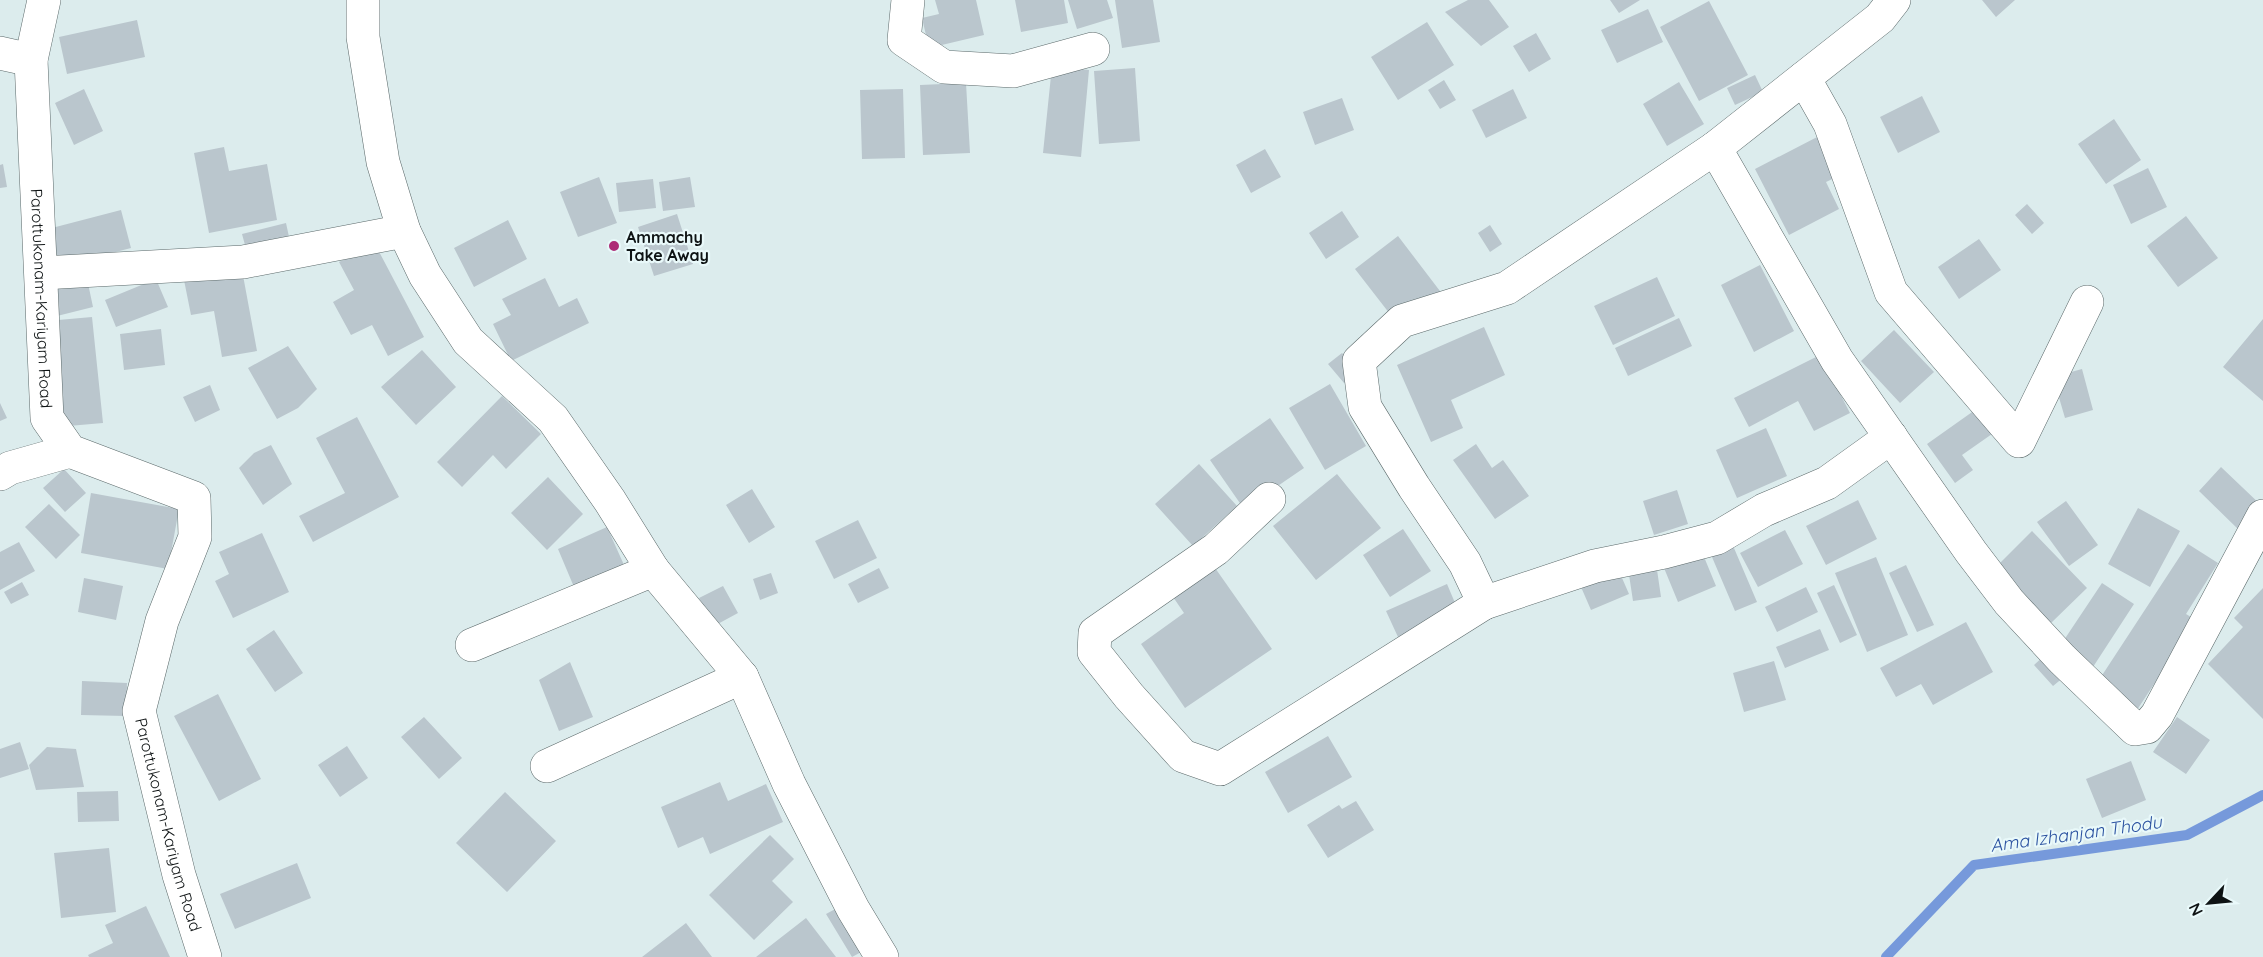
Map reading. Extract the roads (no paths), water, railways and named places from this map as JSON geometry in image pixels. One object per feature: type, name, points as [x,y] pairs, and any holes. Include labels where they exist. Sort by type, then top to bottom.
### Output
[{"type":"street","name":"Parottukonam-Kariyam Road","points":[[44,0],[15,56],[42,273],[47,418],[70,451],[194,498],[195,537],[162,621],[139,711],[179,875],[206,957]]},
{"type":"street","points":[[363,0],[363,37],[383,162],[404,231],[425,275],[468,341],[553,419],[610,501],[653,570],[742,677],[789,784],[853,909],[882,957]]},
{"type":"street","points":[[908,0],[904,40],[944,67],[1013,71],[1093,49]]},
{"type":"street","points":[[1484,603],[1465,563],[1414,487],[1365,407],[1359,361],[1402,321],[1507,288],[1715,148],[1880,18],[1894,0]]},
{"type":"street","points":[[1804,78],[1830,124],[1891,292],[2019,441],[2087,302]]},
{"type":"street","points":[[1715,148],[1837,360],[2008,602],[2062,659],[2135,729],[2147,727],[2157,716],[2263,516]]},
{"type":"street","points":[[42,273],[243,262],[404,231]]},
{"type":"street","points":[[1269,499],[1216,549],[1095,633],[1094,652],[1129,696],[1183,756],[1220,769],[1484,603],[1595,566],[1717,538],[1764,510],[1827,483],[1891,437]]},
{"type":"street","points":[[0,474],[10,468],[70,451]]},
{"type":"street","points":[[472,645],[653,570]]},
{"type":"street","points":[[547,766],[742,677]]},
{"type":"waterway","name":"Ama Izhanjan Thodu","points":[[1886,957],[1974,865],[2187,835],[2263,795]]},
{"type":"place","name":"Ammachy Take Away","points":[[614,246]]}]
